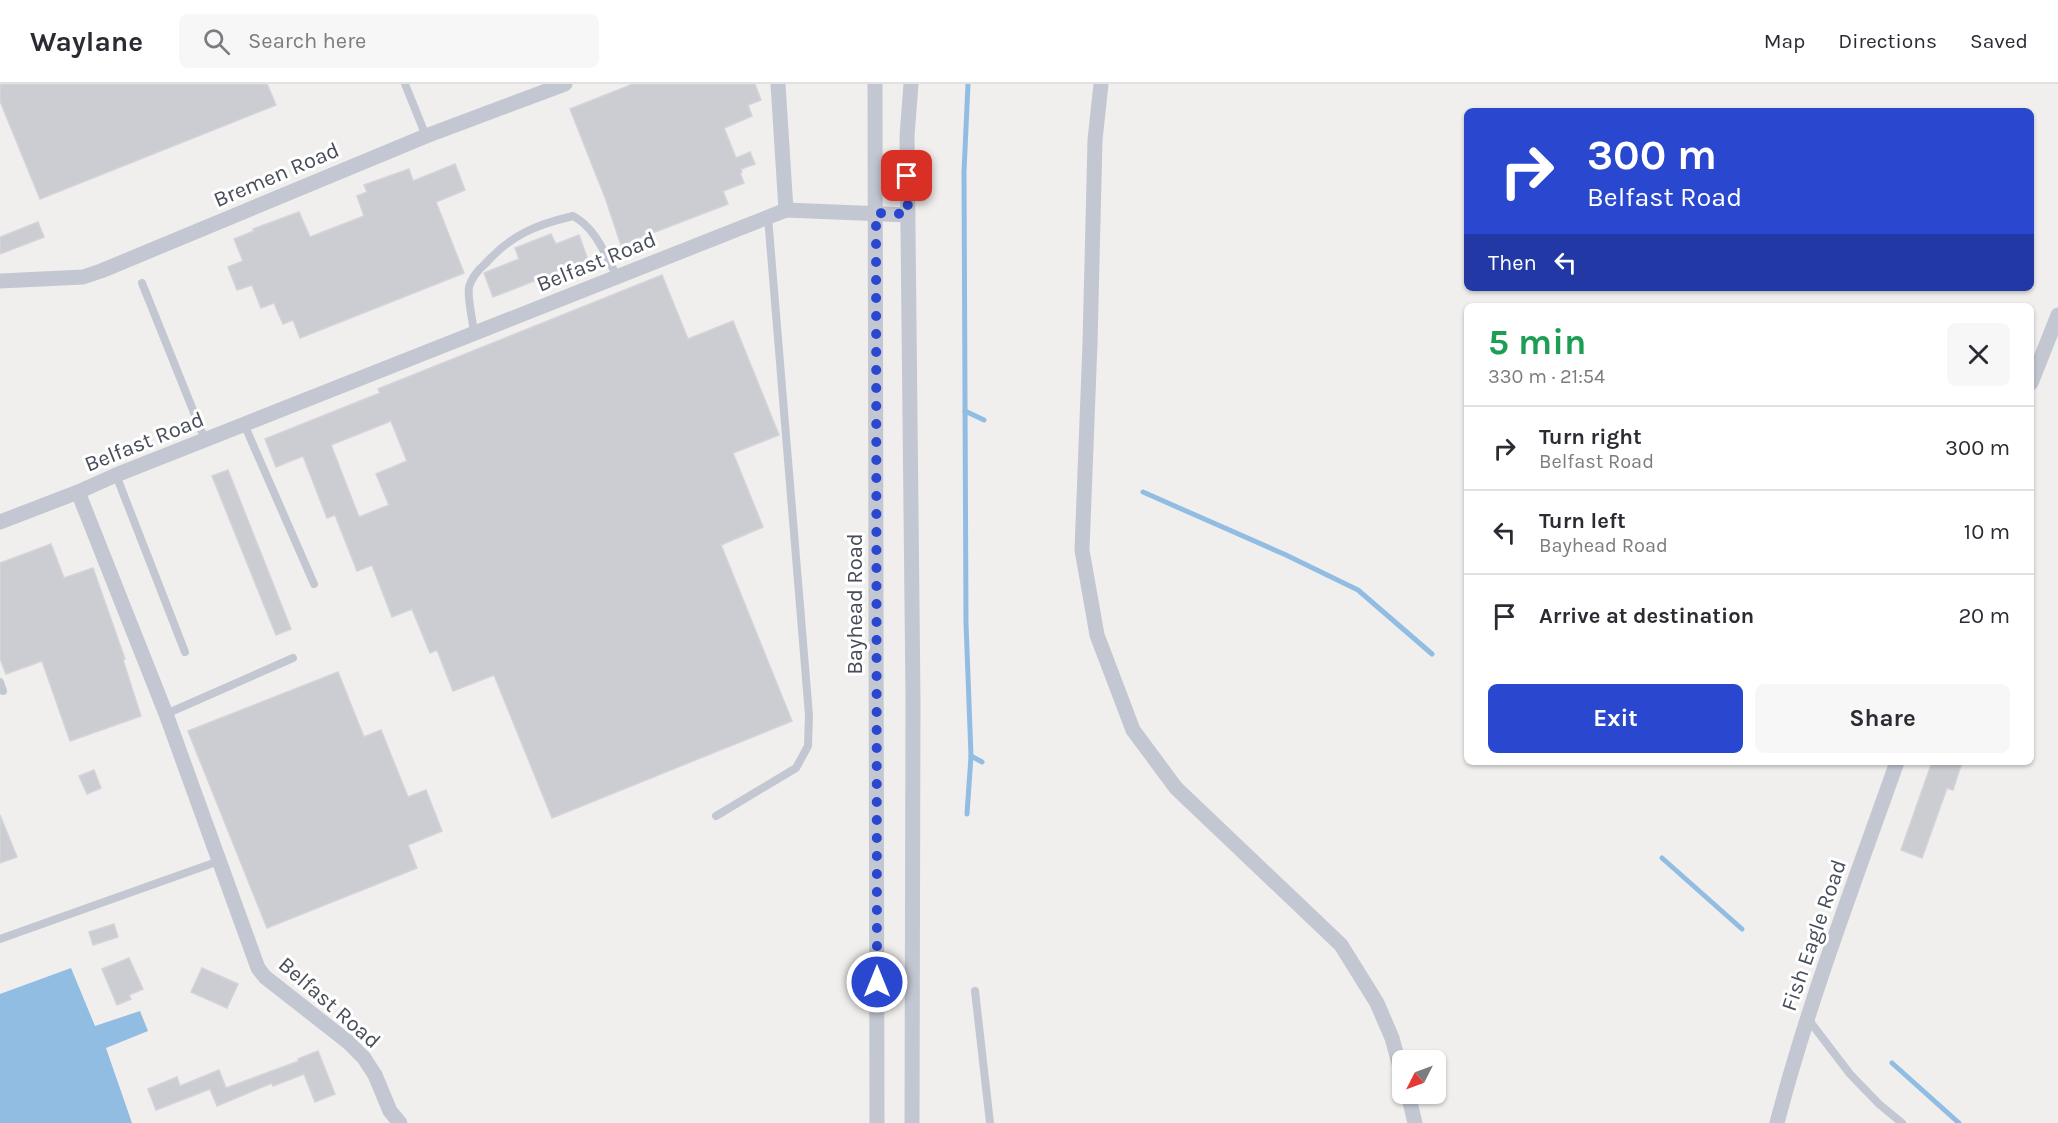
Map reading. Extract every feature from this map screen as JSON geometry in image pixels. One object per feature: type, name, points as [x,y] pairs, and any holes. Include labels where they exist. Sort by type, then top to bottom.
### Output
[{"type":"street","name":"Bremen Road","points":[[0,281],[83,277],[101,271],[426,136],[565,84]]},
{"type":"street","points":[[778,84],[786,210]]},
{"type":"street","name":"Bayhead Road","points":[[875,84],[877,1123]]},
{"type":"street","points":[[910,84],[907,136],[913,698],[912,1123]]},
{"type":"street","points":[[1101,84],[1095,140],[1082,550],[1097,635],[1133,730],[1176,788],[1341,945],[1377,1003],[1395,1050]]},
{"type":"street","name":"Belfast Road","points":[[400,1123],[390,1111],[375,1075],[364,1058],[348,1042],[260,971],[166,714],[78,492],[786,210],[908,214]]},
{"type":"street","points":[[2034,375],[2058,315]]},
{"type":"street","points":[[0,522],[78,492]]},
{"type":"street","name":"Fish Eagle Road","points":[[1777,1123],[1808,1018],[1896,765]]},
{"type":"street","points":[[1410,1104],[1415,1123]]},
{"type":"lane","points":[[405,84],[426,136]]},
{"type":"lane","points":[[474,333],[469,289],[474,277],[506,242],[541,225],[573,216],[582,221],[591,229],[617,276]]},
{"type":"lane","points":[[716,816],[796,768],[808,746],[808,703],[768,217]]},
{"type":"lane","points":[[142,283],[205,440]]},
{"type":"lane","points":[[244,424],[314,584]]},
{"type":"lane","points":[[116,475],[185,652]]},
{"type":"lane","points":[[166,714],[293,658]]},
{"type":"lane","points":[[0,682],[3,691]]},
{"type":"lane","points":[[0,939],[219,861]]},
{"type":"lane","points":[[975,992],[990,1123]]},
{"type":"lane","points":[[1808,1018],[1850,1074],[1879,1104],[1902,1123]]},
{"type":"water","points":[[71,968],[95,1026],[140,1011],[148,1031],[106,1048],[132,1123],[0,1123],[0,994]]},
{"type":"building","points":[[0,84],[267,84],[276,105],[40,199],[0,101]]},
{"type":"building","points":[[633,84],[755,84],[761,100],[748,105],[752,116],[724,128],[736,158],[750,152],[755,164],[741,169],[740,173],[744,183],[723,191],[728,204],[621,245],[570,109]]},
{"type":"building","points":[[455,164],[465,190],[436,202],[464,273],[300,338],[293,320],[283,324],[274,303],[261,308],[252,285],[237,290],[228,267],[243,261],[234,239],[254,231],[253,229],[299,212],[310,237],[364,216],[357,196],[367,192],[364,185],[409,169],[413,181]]},
{"type":"building","points":[[38,222],[44,237],[0,254],[0,237]]},
{"type":"building","points":[[551,234],[556,244],[579,235],[588,260],[493,297],[484,273],[519,259],[515,248]]},
{"type":"building","points":[[662,275],[688,339],[733,321],[779,435],[733,453],[763,527],[721,545],[792,721],[552,818],[494,675],[453,691],[437,650],[430,653],[412,609],[392,617],[372,565],[357,571],[335,515],[327,518],[303,456],[276,467],[265,439],[380,393],[378,389]],"holes":[[[391,421],[407,461],[376,474],[389,505],[359,517],[331,445]]]},
{"type":"building","points":[[228,470],[291,629],[276,635],[212,476]]},
{"type":"building","points":[[51,544],[64,578],[93,568],[125,659],[123,660],[141,716],[70,741],[42,661],[6,674],[0,659],[0,563]]},
{"type":"building","points":[[338,672],[364,737],[381,730],[408,797],[426,790],[442,831],[408,845],[417,868],[267,928],[188,731]]},
{"type":"building","points":[[1931,765],[1961,765],[1953,790],[1947,788],[1922,858],[1901,850]]},
{"type":"building","points":[[94,770],[101,788],[87,794],[79,776]]},
{"type":"building","points":[[0,815],[17,857],[0,863]]},
{"type":"building","points":[[114,924],[118,937],[93,945],[89,932]]},
{"type":"building","points":[[129,958],[143,989],[129,995],[131,999],[117,1005],[102,969]]},
{"type":"building","points":[[202,968],[238,984],[227,1008],[191,992]]},
{"type":"building","points":[[318,1051],[335,1094],[315,1102],[304,1074],[273,1086],[272,1083],[217,1106],[210,1089],[156,1110],[148,1089],[177,1077],[180,1086],[219,1070],[226,1088],[299,1061],[298,1059]]},
{"type":"waterway","points":[[967,814],[971,756],[966,623],[964,172],[968,84]]},
{"type":"waterway","points":[[965,411],[984,420]]},
{"type":"waterway","points":[[1143,492],[1286,555],[1358,590],[1432,654]]},
{"type":"waterway","points":[[971,756],[982,762]]},
{"type":"waterway","points":[[1662,858],[1742,929]]},
{"type":"waterway","points":[[1892,1063],[1959,1123]]},
{"type":"route","points":[[877,982],[876,213],[908,214],[907,176]]}]
